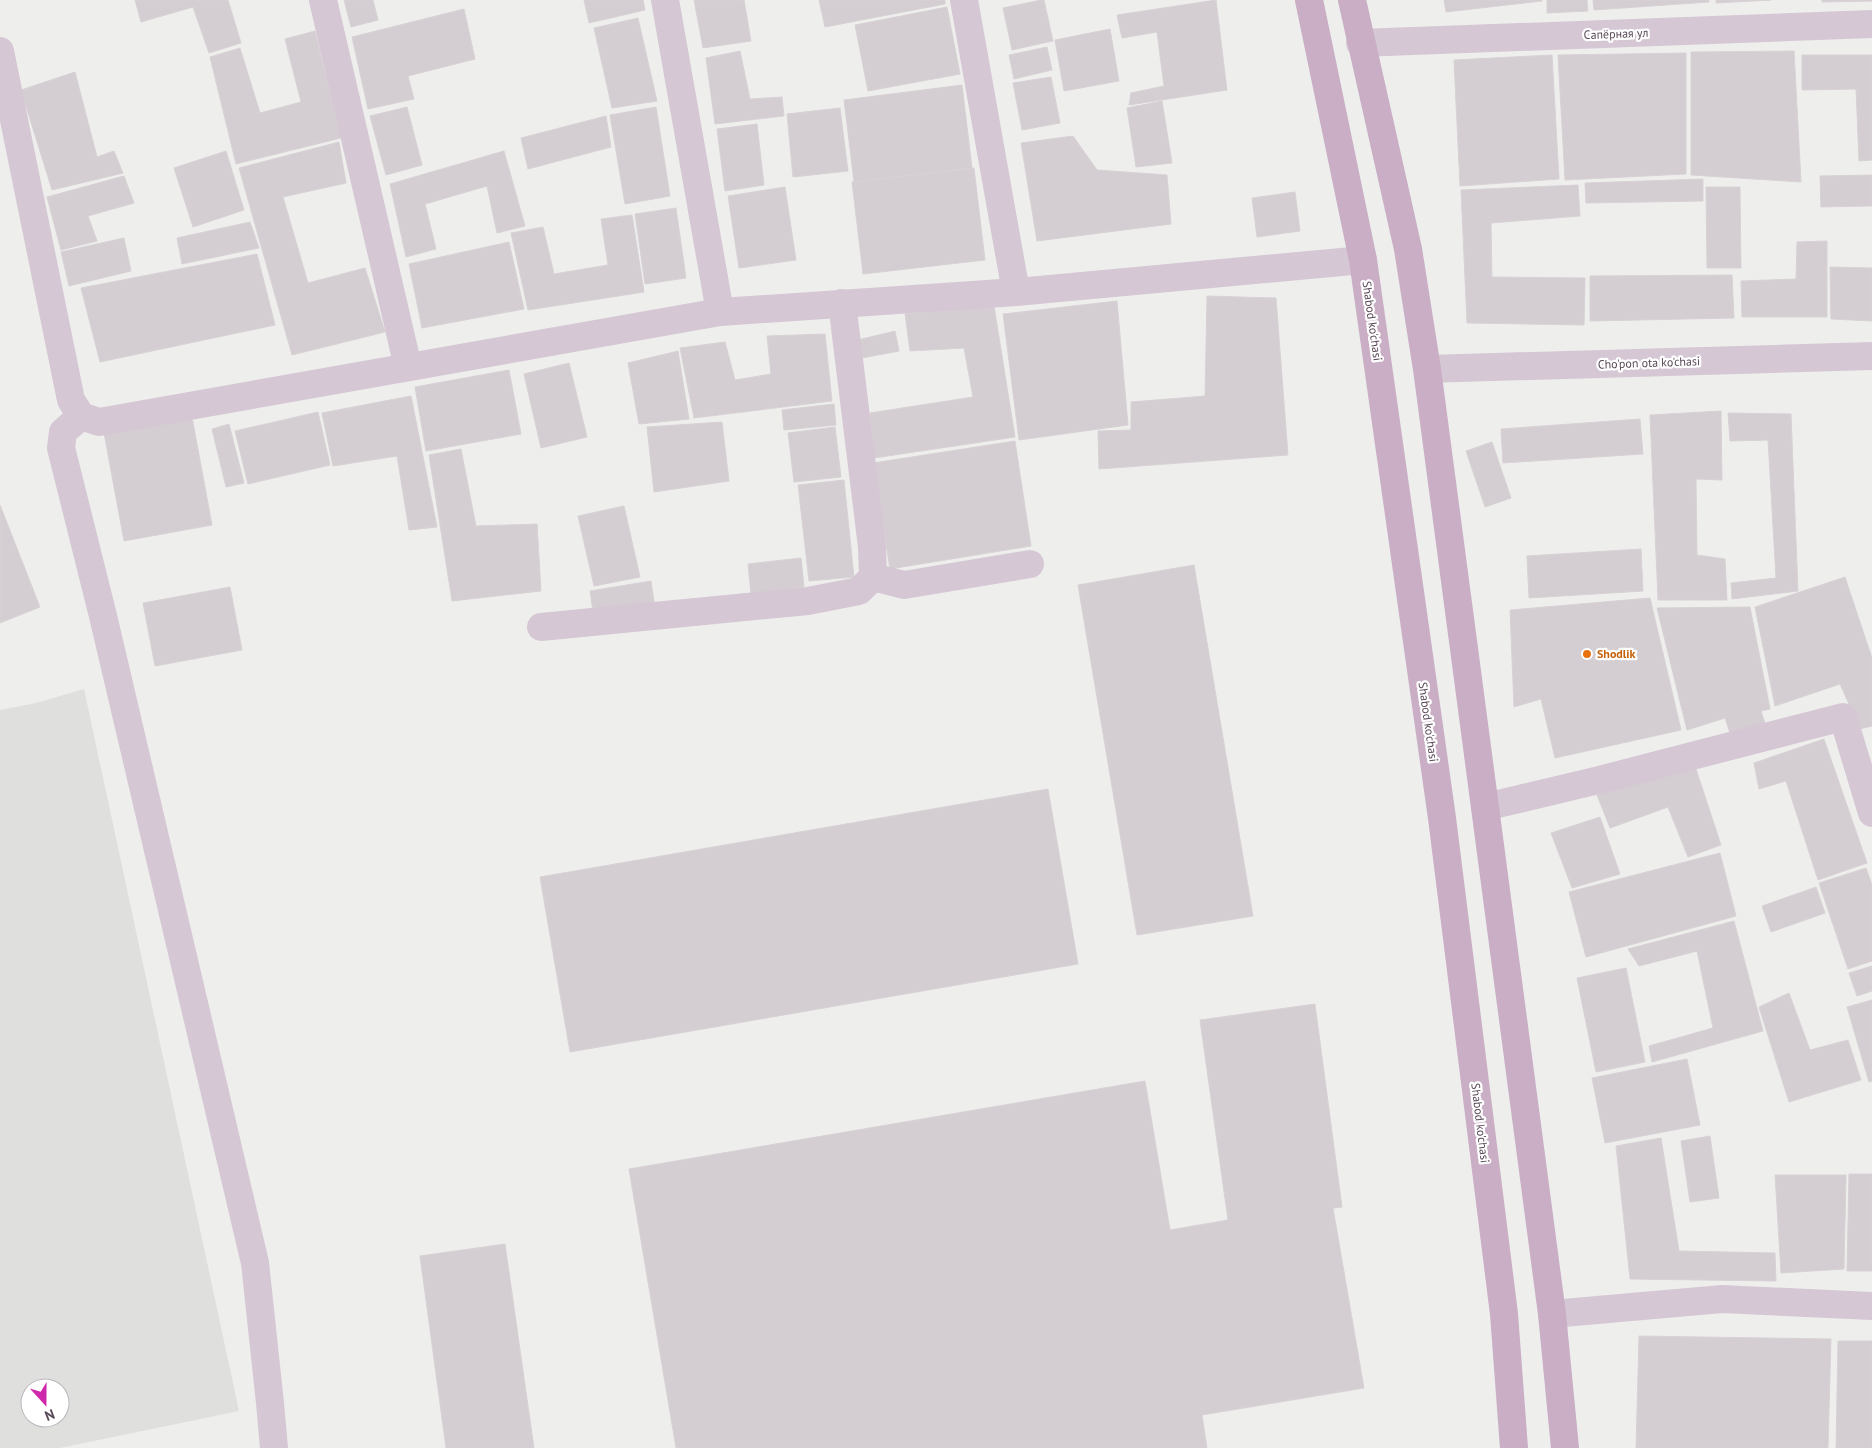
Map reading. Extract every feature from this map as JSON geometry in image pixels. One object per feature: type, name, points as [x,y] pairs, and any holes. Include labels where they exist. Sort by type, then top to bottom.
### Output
[{"type":"main road","name":"Shabod ko'chasi","points":[[1309,0],[1363,260],[1444,837],[1504,1314],[1514,1448]]},
{"type":"main road","points":[[1352,0],[1360,43],[1408,249],[1427,369],[1552,1314],[1565,1448]]},
{"type":"street","points":[[323,0],[408,367]]},
{"type":"street","points":[[665,0],[720,312]]},
{"type":"street","points":[[964,0],[1016,292]]},
{"type":"street","name":"Сапёрная ул","points":[[1360,43],[1872,24]]},
{"type":"street","points":[[0,51],[71,400],[81,416],[99,422],[720,312],[1016,292],[1363,260]]},
{"type":"street","points":[[541,627],[808,601],[859,591],[873,577],[872,547],[842,303]]},
{"type":"street","name":"Cho'pon ota ko'chasi","points":[[1427,369],[1872,356]]},
{"type":"street","points":[[81,416],[63,432],[61,448],[103,616],[255,1263],[274,1448]]},
{"type":"street","points":[[873,577],[904,585],[1030,564]]},
{"type":"street","points":[[1485,807],[1843,717],[1872,813]]},
{"type":"street","points":[[1552,1314],[1722,1299],[1872,1306]]},
{"type":"shaded area","points":[[84,689],[239,1411],[60,1448],[0,1448],[0,710],[36,703]]},
{"type":"building","points":[[135,0],[228,0],[241,43],[209,53],[193,7],[141,22]]},
{"type":"building","points":[[344,0],[373,0],[378,20],[351,27]]},
{"type":"building","points":[[584,0],[643,0],[645,10],[589,23]]},
{"type":"building","points":[[694,0],[744,0],[751,41],[703,48]]},
{"type":"building","points":[[819,0],[945,0],[945,4],[825,27]]},
{"type":"building","points":[[1044,0],[1053,41],[1012,50],[1003,8]]},
{"type":"building","points":[[1216,0],[1227,90],[1129,105],[1131,93],[1164,86],[1157,32],[1122,38],[1117,15]]},
{"type":"building","points":[[1444,0],[1542,0],[1542,1],[1446,12]]},
{"type":"building","points":[[1547,0],[1587,0],[1588,11],[1547,13]]},
{"type":"building","points":[[1593,0],[1709,0],[1709,2],[1594,10]]},
{"type":"building","points":[[1716,0],[1771,0],[1716,3]]},
{"type":"building","points":[[1822,0],[1872,0],[1872,1],[1822,2]]},
{"type":"building","points":[[947,7],[960,74],[868,91],[855,25]]},
{"type":"building","points":[[464,9],[475,59],[408,76],[414,99],[368,109],[352,37]]},
{"type":"building","points":[[638,18],[657,101],[612,108],[594,28]]},
{"type":"building","points":[[1110,29],[1119,81],[1064,91],[1055,40]]},
{"type":"building","points":[[315,31],[341,138],[236,164],[210,57],[240,48],[260,113],[301,102],[285,39]]},
{"type":"building","points":[[1047,47],[1052,70],[1014,79],[1009,55]]},
{"type":"building","points":[[740,51],[750,99],[782,97],[784,116],[715,124],[706,58]]},
{"type":"building","points":[[1794,51],[1801,182],[1691,175],[1691,52]]},
{"type":"building","points":[[1686,53],[1686,174],[1565,180],[1558,55]]},
{"type":"building","points":[[1552,55],[1559,179],[1460,186],[1454,60]]},
{"type":"building","points":[[1802,55],[1872,55],[1872,160],[1859,161],[1856,89],[1802,90]]},
{"type":"building","points":[[75,72],[97,157],[114,151],[123,173],[52,190],[21,90]]},
{"type":"building","points":[[1051,77],[1060,123],[1022,130],[1013,83]]},
{"type":"building","points":[[962,85],[972,168],[854,182],[844,100]]},
{"type":"building","points":[[1162,101],[1172,163],[1136,167],[1127,108]]},
{"type":"building","points":[[407,107],[422,165],[386,175],[370,116]]},
{"type":"building","points":[[656,107],[670,196],[625,204],[610,115]]},
{"type":"building","points":[[840,108],[848,171],[793,177],[787,114]]},
{"type":"building","points":[[606,116],[611,147],[528,169],[521,138]]},
{"type":"building","points":[[757,124],[764,185],[725,191],[717,129]]},
{"type":"building","points":[[1073,136],[1097,170],[1167,175],[1171,224],[1037,241],[1021,143]]},
{"type":"building","points":[[339,142],[346,183],[283,197],[308,283],[365,268],[385,332],[292,355],[239,168]]},
{"type":"building","points":[[226,151],[244,210],[193,227],[174,168]]},
{"type":"building","points":[[504,151],[525,226],[497,233],[487,186],[425,204],[436,249],[406,257],[390,184]]},
{"type":"building","points":[[974,168],[985,260],[863,274],[852,182]]},
{"type":"building","points":[[1872,175],[1872,206],[1821,207],[1820,176]]},
{"type":"building","points":[[124,176],[134,203],[88,216],[97,241],[61,250],[47,197]]},
{"type":"building","points":[[1703,179],[1703,201],[1586,203],[1585,183]]},
{"type":"building","points":[[1578,185],[1580,216],[1491,223],[1492,277],[1585,278],[1584,325],[1467,323],[1461,190]]},
{"type":"building","points":[[785,187],[796,260],[739,268],[728,196]]},
{"type":"building","points":[[1706,187],[1740,187],[1741,268],[1707,268]]},
{"type":"building","points":[[1295,192],[1300,231],[1257,237],[1252,198]]},
{"type":"building","points":[[676,208],[686,278],[645,284],[635,214]]},
{"type":"building","points":[[632,215],[644,292],[528,310],[511,233],[543,227],[554,274],[608,265],[601,219]]},
{"type":"building","points":[[250,222],[259,248],[182,264],[177,238]]},
{"type":"building","points":[[124,238],[131,271],[69,286],[61,252]]},
{"type":"building","points":[[1827,241],[1827,317],[1742,317],[1741,281],[1796,279],[1797,242]]},
{"type":"building","points":[[509,242],[524,309],[422,328],[409,264]]},
{"type":"building","points":[[257,254],[275,325],[100,362],[81,288]]},
{"type":"building","points":[[1830,267],[1872,268],[1872,321],[1831,319]]},
{"type":"building","points":[[1732,275],[1734,318],[1590,321],[1590,276]]},
{"type":"building","points":[[1207,296],[1276,298],[1288,455],[1099,469],[1098,431],[1131,430],[1131,402],[1205,396]]},
{"type":"building","points":[[1117,301],[1128,425],[1019,440],[1003,314]]},
{"type":"building","points":[[994,306],[1015,437],[874,458],[870,413],[973,397],[964,348],[910,351],[905,314]]},
{"type":"building","points":[[895,331],[899,351],[862,358],[858,340]]},
{"type":"building","points":[[825,334],[832,401],[694,418],[680,348],[725,342],[735,380],[771,374],[767,336]]},
{"type":"building","points":[[678,351],[689,419],[639,424],[628,363]]},
{"type":"building","points":[[569,363],[587,437],[541,448],[524,374]]},
{"type":"building","points":[[509,370],[521,434],[426,451],[415,387]]},
{"type":"building","points":[[411,396],[437,527],[409,530],[397,456],[333,466],[322,413]]},
{"type":"building","points":[[834,404],[836,425],[784,430],[782,410]]},
{"type":"building","points":[[1721,411],[1722,480],[1696,479],[1697,555],[1725,559],[1727,600],[1658,600],[1650,415]]},
{"type":"building","points":[[318,412],[330,465],[248,484],[235,431]]},
{"type":"building","points":[[1728,413],[1791,414],[1798,591],[1732,599],[1731,583],[1776,578],[1768,440],[1730,441]]},
{"type":"building","points":[[192,417],[212,525],[124,541],[104,433]]},
{"type":"building","points":[[1640,419],[1643,454],[1503,463],[1501,429]]},
{"type":"building","points":[[722,422],[729,481],[654,492],[647,427]]},
{"type":"building","points":[[229,424],[244,483],[226,487],[212,429]]},
{"type":"building","points":[[835,427],[841,477],[794,482],[788,433]]},
{"type":"building","points":[[1015,441],[1031,546],[890,569],[873,463]]},
{"type":"building","points":[[1492,442],[1511,498],[1485,507],[1466,451]]},
{"type":"building","points":[[461,449],[476,526],[537,524],[541,591],[452,601],[429,455]]},
{"type":"building","points":[[844,480],[854,577],[809,581],[798,485]]},
{"type":"building","points":[[0,505],[40,607],[0,623]]},
{"type":"building","points":[[624,506],[640,577],[594,586],[578,516]]},
{"type":"building","points":[[1641,549],[1643,591],[1529,598],[1527,556]]},
{"type":"building","points":[[801,558],[804,587],[751,594],[748,564]]},
{"type":"building","points":[[1194,565],[1253,916],[1137,935],[1078,585]]},
{"type":"building","points":[[1845,577],[1872,658],[1872,726],[1860,729],[1840,684],[1775,706],[1755,607]]},
{"type":"building","points":[[651,581],[655,608],[594,618],[590,591]]},
{"type":"building","points":[[230,587],[242,650],[155,666],[143,603]]},
{"type":"building","name":"Shodlik","points":[[1650,598],[1681,730],[1555,758],[1541,699],[1514,707],[1510,610]]},
{"type":"building","points":[[1750,607],[1770,709],[1761,711],[1766,727],[1731,736],[1725,718],[1687,730],[1657,608]]},
{"type":"building","points":[[1824,739],[1867,863],[1818,880],[1786,781],[1759,789],[1754,763]]},
{"type":"building","points":[[1694,763],[1721,845],[1688,857],[1668,807],[1610,828],[1597,795]]},
{"type":"building","points":[[1048,789],[1078,964],[570,1052],[540,877]]},
{"type":"building","points":[[1600,817],[1620,874],[1572,888],[1551,833]]},
{"type":"building","points":[[1720,853],[1736,916],[1586,957],[1569,892]]},
{"type":"building","points":[[1866,868],[1872,885],[1872,961],[1848,969],[1819,883]]},
{"type":"building","points":[[1816,887],[1825,913],[1771,932],[1762,906]]},
{"type":"building","points":[[1734,921],[1763,1031],[1652,1062],[1649,1046],[1713,1028],[1697,951],[1639,966],[1628,949]]},
{"type":"building","points":[[1872,966],[1872,991],[1857,996],[1849,973]]},
{"type":"building","points":[[1626,968],[1645,1062],[1596,1072],[1577,978]]},
{"type":"building","points":[[1789,993],[1810,1050],[1848,1040],[1861,1080],[1789,1102],[1759,1007]]},
{"type":"building","points":[[1872,1000],[1872,1081],[1869,1082],[1847,1007]]},
{"type":"building","points":[[1315,1004],[1342,1207],[1333,1208],[1364,1388],[1202,1415],[1207,1448],[676,1448],[629,1169],[1145,1081],[1170,1230],[1228,1220],[1200,1020]]},
{"type":"building","points":[[1687,1059],[1700,1125],[1605,1143],[1592,1078]]},
{"type":"building","points":[[1710,1136],[1719,1198],[1690,1202],[1681,1141]]},
{"type":"building","points":[[1661,1138],[1679,1251],[1775,1253],[1776,1281],[1630,1279],[1616,1146]]},
{"type":"building","points":[[1849,1174],[1872,1174],[1872,1271],[1847,1271]]},
{"type":"building","points":[[1775,1175],[1846,1175],[1844,1269],[1781,1273]]},
{"type":"building","points":[[505,1244],[534,1448],[446,1448],[420,1256]]},
{"type":"building","points":[[1639,1336],[1831,1339],[1828,1448],[1636,1448]]},
{"type":"building","points":[[1838,1341],[1872,1341],[1872,1448],[1836,1448]]},
{"type":"place","name":"Shodlik","points":[[1587,654]]}]
